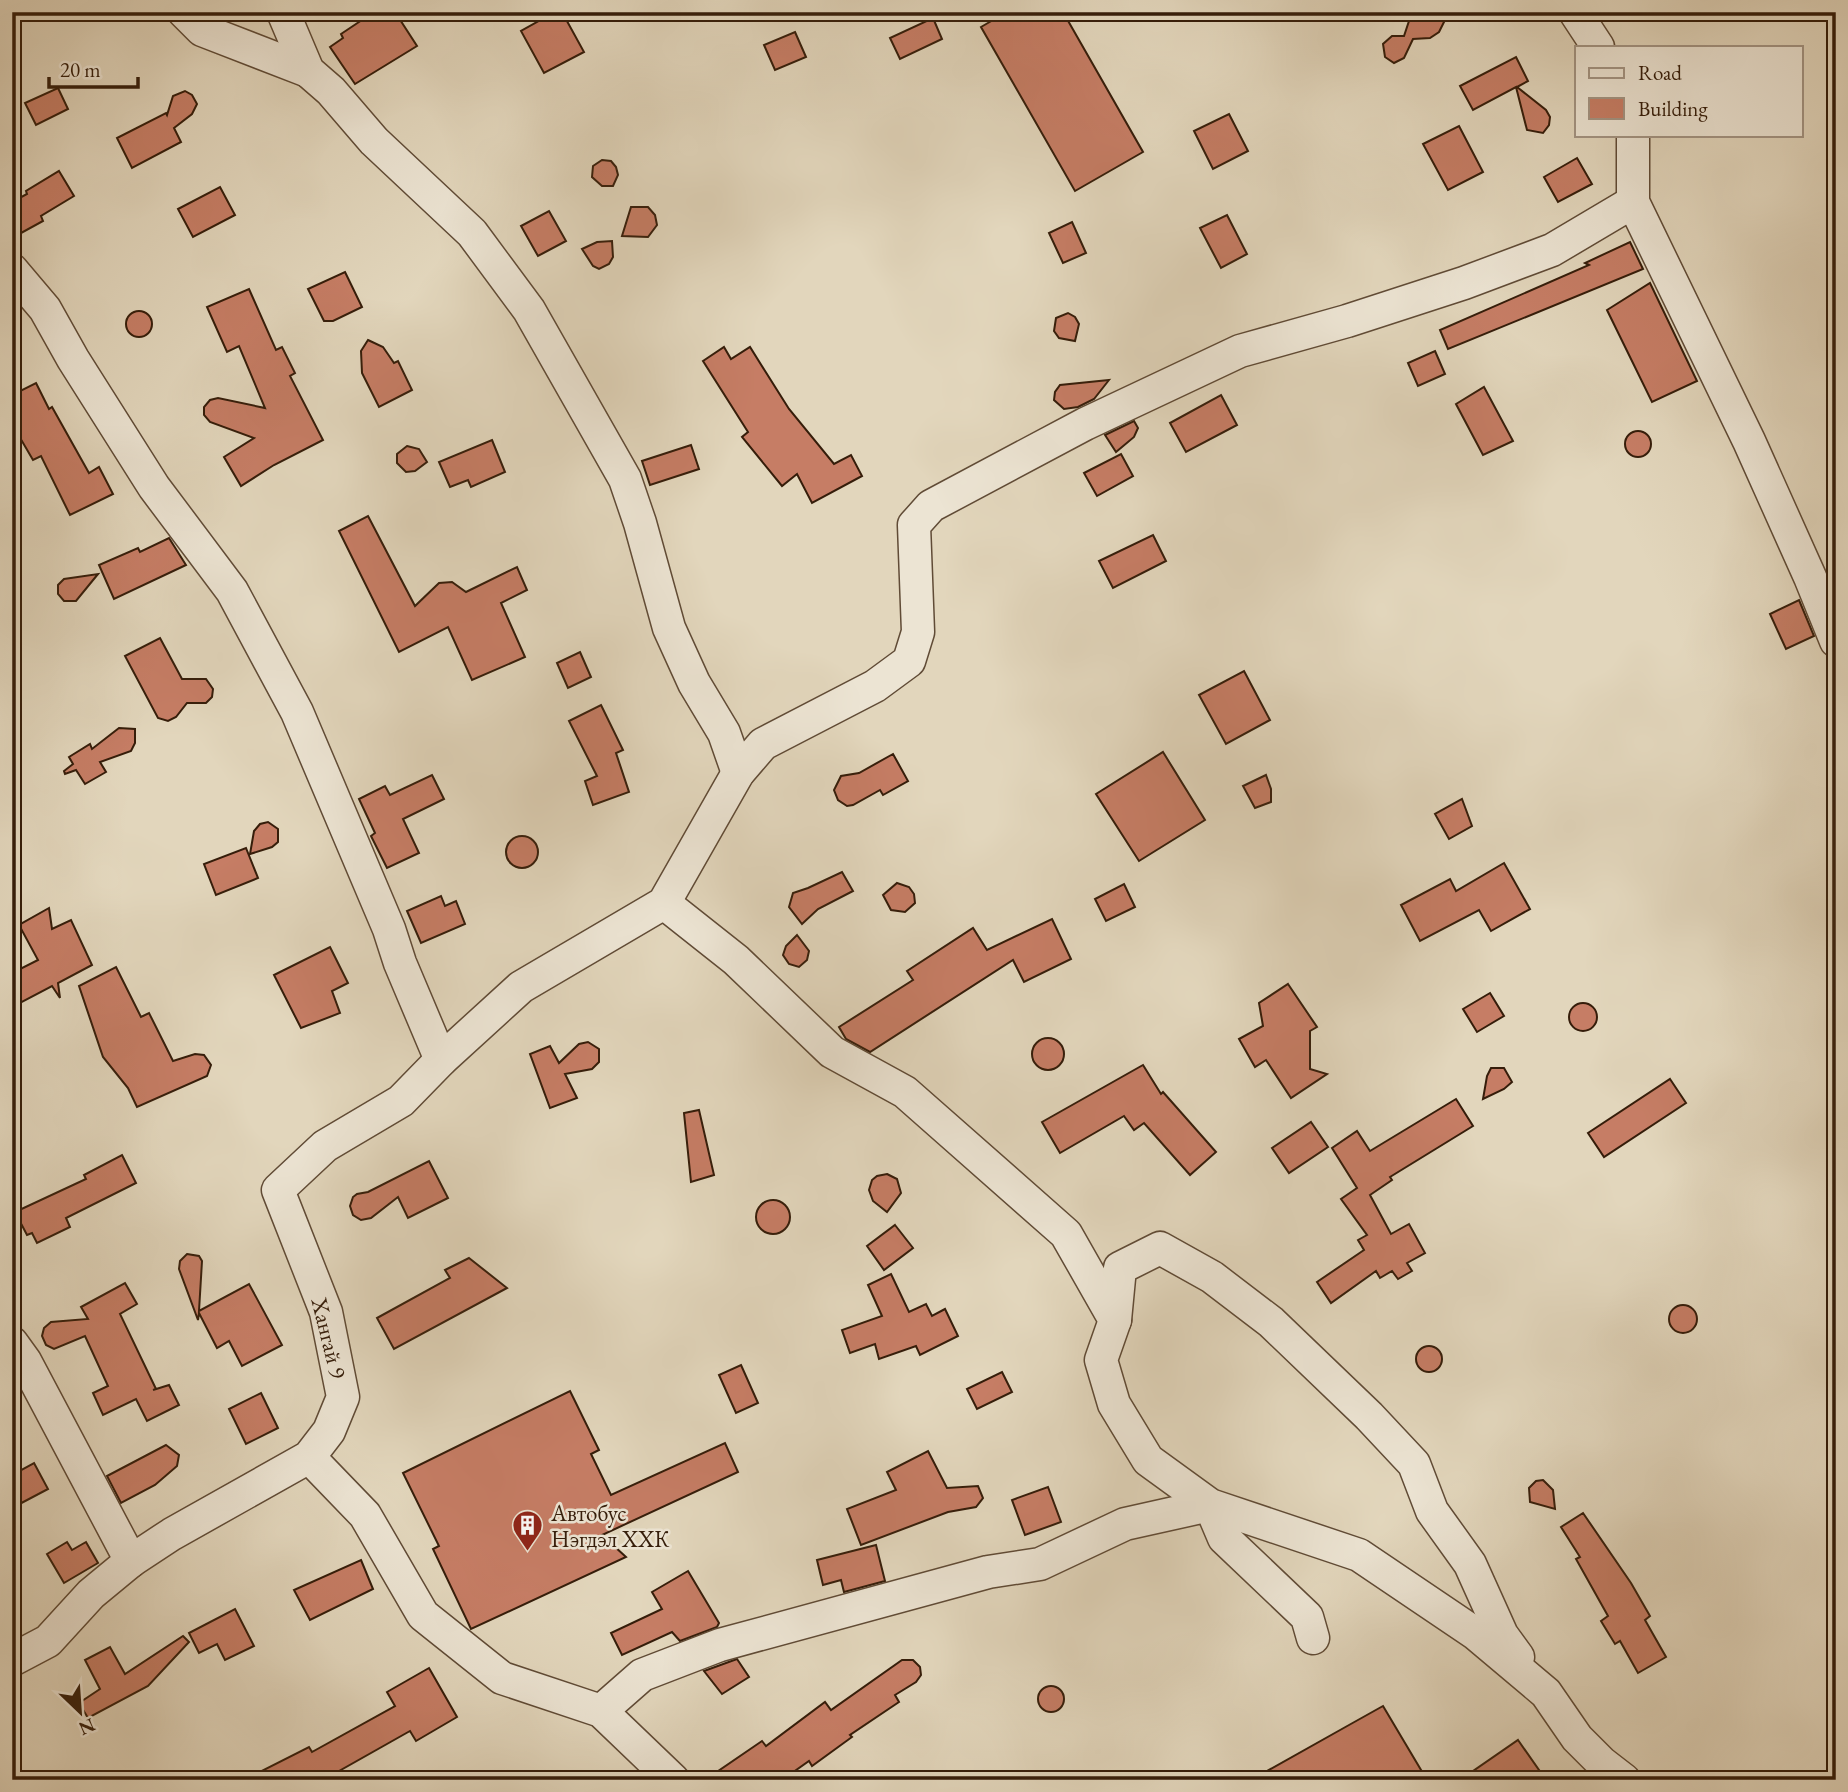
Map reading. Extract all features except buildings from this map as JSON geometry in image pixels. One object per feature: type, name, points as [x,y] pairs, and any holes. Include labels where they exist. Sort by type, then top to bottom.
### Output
[{"type":"street","points":[[184,12],[202,30],[308,71],[331,92],[374,141],[472,233],[529,310],[625,478],[669,628],[694,683],[724,733],[738,773]]},
{"type":"street","points":[[283,12],[308,71]]},
{"type":"street","points":[[1575,12],[1597,46]]},
{"type":"street","points":[[1633,136],[1633,202],[1749,441],[1836,641]]},
{"type":"street","points":[[12,270],[45,309],[73,359],[154,487],[232,591],[297,712],[441,1060],[521,987],[664,903],[738,773],[763,744],[875,686],[909,661],[918,632],[914,525],[931,506],[1085,424],[1240,351],[1347,321],[1464,283],[1552,250],[1633,202]]},
{"type":"street","points":[[664,903],[736,960],[832,1052],[905,1092],[1066,1234],[1115,1320]]},
{"type":"street","name":"Хангай 9","points":[[12,1660],[48,1641],[91,1594],[131,1561],[172,1534],[309,1457],[329,1431],[343,1397],[326,1312],[278,1190],[325,1146],[401,1101],[441,1060]]},
{"type":"street","points":[[1546,1693],[1476,1634],[1359,1555],[1210,1505],[1148,1460],[1114,1404],[1101,1360],[1115,1320],[1120,1268],[1160,1248],[1212,1277],[1271,1322],[1369,1416],[1414,1464],[1432,1511],[1470,1564],[1502,1635],[1546,1693],[1577,1738],[1624,1780]]},
{"type":"street","points":[[12,1343],[25,1361],[131,1561]]},
{"type":"street","points":[[309,1457],[365,1515],[423,1615],[502,1678],[601,1712],[673,1780]]},
{"type":"street","points":[[1210,1505],[1224,1538],[1307,1617],[1313,1638]]},
{"type":"street","points":[[601,1712],[642,1675],[720,1645],[988,1572],[1040,1564],[1125,1524],[1210,1505]]},
{"type":"place","name":"Автобус Нэгдэл ХХК","points":[[528,1553]]}]
